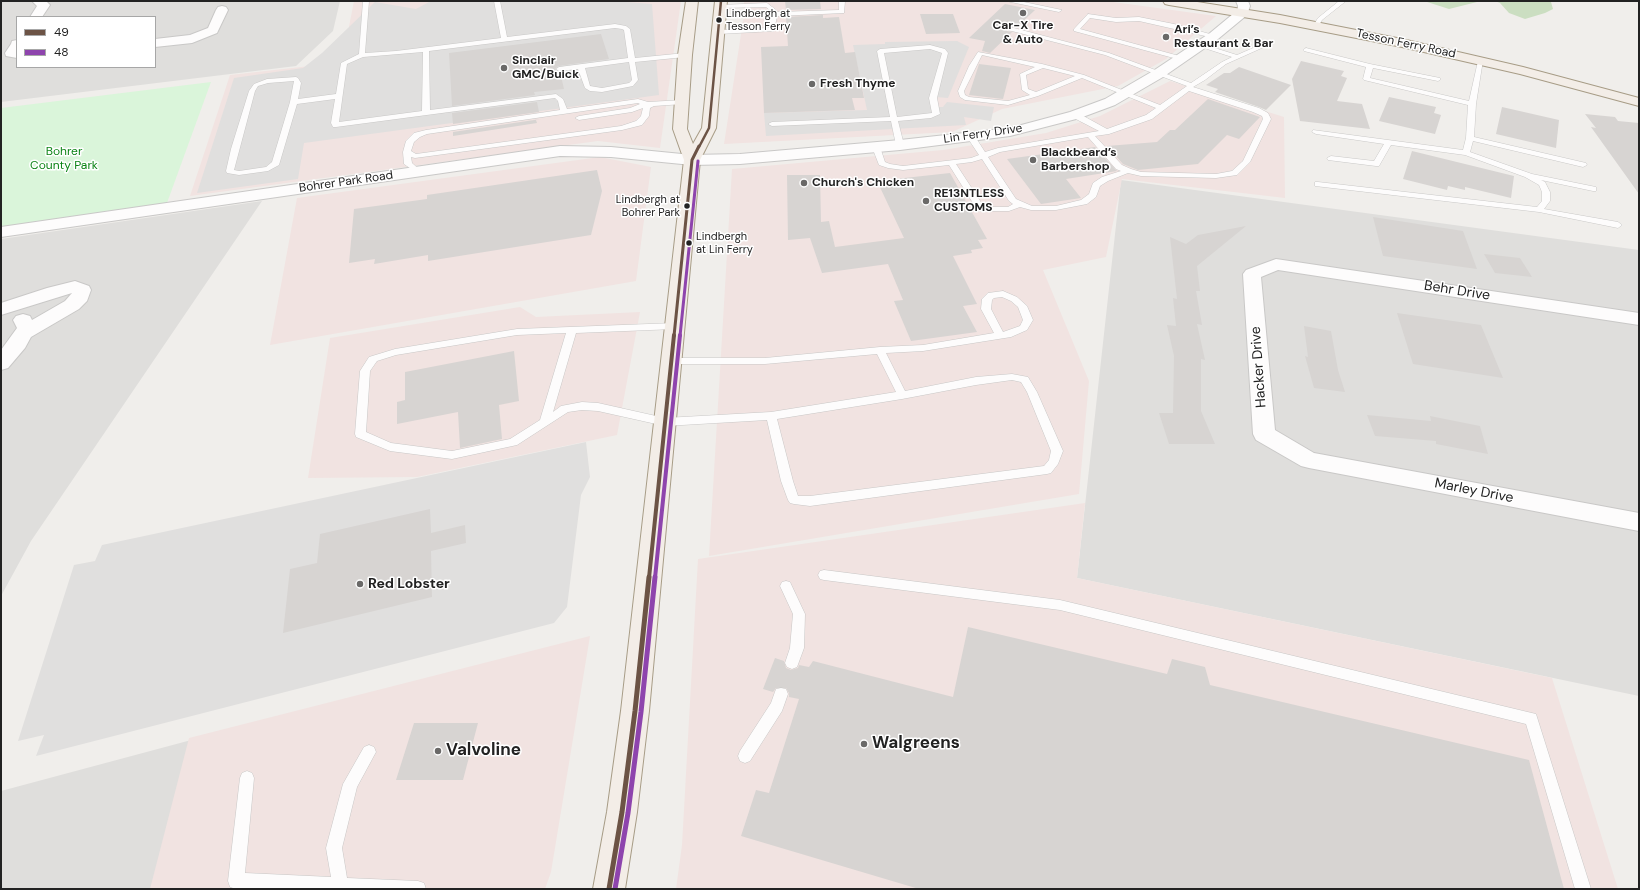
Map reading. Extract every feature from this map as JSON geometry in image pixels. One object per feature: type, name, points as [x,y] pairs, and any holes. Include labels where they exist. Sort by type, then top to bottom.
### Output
[{"type":"main road","points":[[692,1],[685,55],[680,129],[692,160]]},
{"type":"main road","name":"Tesson Ferry Road","points":[[1169,1],[1242,7],[1316,26],[1481,61],[1639,102]]},
{"type":"main road","points":[[609,889],[622,812],[635,711],[692,160],[709,128],[721,4]]},
{"type":"street","points":[[37,16],[44,6],[38,1]]},
{"type":"street","points":[[156,43],[192,39],[213,30],[222,6]]},
{"type":"street","name":"Lin Ferry Drive","points":[[692,160],[740,159],[876,148],[971,137],[1029,128],[1075,115],[1110,102],[1126,93],[1158,74],[1214,36],[1242,7]]},
{"type":"street","points":[[16,46],[11,53],[16,54]]},
{"type":"street","name":"Bohrer Park Road","points":[[1,232],[533,154],[570,151],[611,152],[692,160]]},
{"type":"street","name":"Behr Drive","points":[[1276,264],[1639,319]]},
{"type":"street","name":"Hacker Drive","points":[[1276,264],[1252,274],[1264,434],[1309,460]]},
{"type":"street","points":[[1,309],[75,287],[82,290],[80,297],[72,305],[24,333]]},
{"type":"street","points":[[1,313],[21,316],[27,328],[18,343],[1,364]]},
{"type":"street","name":"Marley Drive","points":[[1309,460],[1639,522]]},
{"type":"lane","points":[[362,55],[366,1]]},
{"type":"lane","points":[[497,1],[504,39]]},
{"type":"lane","points":[[774,14],[842,12],[842,1]]},
{"type":"lane","points":[[1009,1],[1059,10]]},
{"type":"lane","points":[[1316,26],[1320,19],[1343,1]]},
{"type":"lane","points":[[718,32],[772,30],[774,14],[774,11],[767,5],[721,4]]},
{"type":"lane","points":[[1181,58],[1076,30],[1088,16],[1116,20],[1139,19],[1214,36]]},
{"type":"lane","points":[[564,113],[561,100],[556,96],[336,125],[335,123],[344,63],[362,55],[426,49],[619,26],[627,29],[635,81],[627,87],[598,90],[590,89],[581,66]]},
{"type":"lane","points":[[1010,29],[1107,54],[1256,110],[1265,115],[1267,119],[1246,162],[1234,173],[1216,176],[1142,174],[1128,171],[1119,167],[1090,135]]},
{"type":"lane","points":[[1200,45],[1238,57]]},
{"type":"lane","points":[[876,148],[882,163],[888,166],[903,168],[972,160],[998,150],[1106,132],[1149,117],[1190,86],[1203,79],[1224,63],[1262,46]]},
{"type":"lane","points":[[772,124],[894,118],[931,116],[936,114],[933,98],[945,53],[943,50],[930,47],[880,52],[894,118],[900,145]]},
{"type":"lane","points":[[426,49],[426,113]]},
{"type":"lane","points":[[1306,50],[1370,66],[1438,79]]},
{"type":"lane","points":[[1082,76],[1036,95],[1008,103],[967,98],[962,96],[961,91],[980,52],[1082,76],[1161,108]]},
{"type":"lane","points":[[559,69],[685,55]]},
{"type":"lane","points":[[1466,153],[1470,138],[1472,104],[1481,61]]},
{"type":"lane","points":[[1036,95],[1025,90],[1023,74],[1042,66]]},
{"type":"lane","points":[[1370,66],[1366,79],[1472,104]]},
{"type":"lane","points":[[291,78],[296,79],[298,83],[294,102],[276,163],[268,169],[239,173],[230,171],[253,87],[265,81],[291,78]]},
{"type":"lane","points":[[294,102],[339,96]]},
{"type":"lane","points":[[417,171],[408,164],[407,152],[410,141],[417,135],[426,132],[551,115],[638,101],[651,103],[683,102]]},
{"type":"lane","points":[[551,115],[568,119],[632,110],[651,103]]},
{"type":"lane","points":[[407,152],[415,156],[622,128],[639,123],[645,116],[647,107],[651,103]]},
{"type":"lane","points":[[1075,115],[1106,132]]},
{"type":"lane","points":[[1316,132],[1466,153],[1528,175],[1593,189]]},
{"type":"lane","points":[[567,135],[570,151]]},
{"type":"lane","points":[[971,137],[982,156],[1013,201],[1031,208],[1056,208],[1084,202],[1093,195],[1096,185],[1128,171]]},
{"type":"lane","points":[[1470,138],[1583,165]]},
{"type":"lane","points":[[1331,158],[1376,164],[1389,142]]},
{"type":"lane","points":[[951,162],[981,209],[1009,209],[1018,204]]},
{"type":"lane","points":[[1528,175],[1542,184],[1546,192],[1546,201],[1539,210]]},
{"type":"lane","points":[[1318,184],[1539,210],[1618,225]]},
{"type":"lane","points":[[671,361],[765,361],[880,350],[923,348],[1011,334],[1024,328],[1028,320],[1022,306],[1014,299],[1003,294],[991,294],[987,299],[986,309],[1000,335]]},
{"type":"lane","points":[[675,326],[517,332],[395,352],[374,359],[365,371],[360,434],[390,447],[430,451],[452,456],[513,442],[565,409],[582,406],[598,407],[664,422],[771,416],[902,395],[976,381],[1012,378],[1024,379],[1032,392],[1057,451],[1054,461],[1047,470],[810,501],[794,500],[787,481],[771,416]]},
{"type":"lane","points":[[545,421],[572,329]]},
{"type":"lane","points":[[880,350],[902,395]]},
{"type":"lane","points":[[824,575],[1060,605],[1531,719],[1583,889]]},
{"type":"lane","points":[[786,586],[799,614],[797,648],[792,663]]},
{"type":"lane","points":[[745,756],[777,706],[781,694]]},
{"type":"lane","points":[[341,886],[334,848],[350,784],[369,752]]},
{"type":"lane","points":[[247,778],[236,881],[418,889]]},
{"type":"shaded area","points":[[1,1],[340,1],[333,31],[296,66],[1,102]]},
{"type":"shaded area","points":[[354,1],[681,1],[660,148],[598,141],[190,196],[230,75],[328,64],[346,42]]},
{"type":"shaded area","points":[[431,1],[614,1],[652,4],[659,95],[304,143],[298,179],[197,193],[234,78],[303,68],[322,53],[375,2],[416,9]]},
{"type":"shaded area","points":[[744,1],[1106,1],[1216,16],[1166,59],[1118,86],[1002,109],[952,132],[724,144],[744,15]]},
{"type":"shaded area","points":[[957,41],[969,47],[948,98],[936,97],[935,99],[939,107],[943,107],[947,102],[994,107],[991,121],[964,117],[966,125],[766,136],[764,113],[867,110],[853,45],[885,44],[885,42]]},
{"type":"shaded area","points":[[1170,81],[1284,117],[1285,198],[1122,179],[1106,257],[1043,270],[1089,381],[1079,494],[709,556],[732,169],[943,150],[1046,133],[1100,116]]},
{"type":"shaded area","points":[[600,157],[651,167],[636,281],[270,345],[297,198]]},
{"type":"shaded area","points":[[1121,180],[1639,250],[1639,696],[1077,578]]},
{"type":"shaded area","points":[[262,201],[31,541],[1,596],[1,239]]},
{"type":"shaded area","points":[[520,307],[536,317],[640,312],[617,435],[417,477],[308,478],[330,338]]},
{"type":"shaded area","points":[[586,442],[590,477],[581,495],[567,607],[554,623],[36,756],[44,735],[18,741],[74,565],[95,561],[102,545]]},
{"type":"shaded area","points":[[1085,503],[1077,578],[1552,678],[1618,889],[676,889],[682,845],[698,559]]},
{"type":"shaded area","points":[[590,636],[551,872],[545,889],[150,889],[189,738]]},
{"type":"shaded area","points":[[195,739],[168,889],[1,889],[1,791]]},
{"type":"green space","points":[[1424,1],[1481,1],[1449,9]]},
{"type":"green space","points":[[1495,1],[1548,1],[1551,2],[1553,9],[1525,19],[1509,13],[1500,3]]},
{"type":"green space","name":"Bohrer County Park","points":[[211,82],[167,203],[1,228],[1,108]]},
{"type":"building","points":[[785,1],[820,1],[821,9],[786,10]]},
{"type":"building","points":[[1005,4],[1035,10],[1017,27],[1010,26],[1006,28],[1007,31],[1012,32],[990,53],[982,51],[985,41],[969,38]]},
{"type":"building","points":[[920,14],[953,14],[960,33],[926,34]]},
{"type":"building","name":"Fresh Thyme","points":[[823,15],[823,18],[839,17],[845,53],[855,52],[864,98],[852,98],[855,110],[764,113],[761,47],[788,46],[786,17]]},
{"type":"building","name":"Sinclair GMC/Buick","points":[[601,34],[609,59],[558,66],[555,69],[560,72],[564,89],[534,92],[535,95],[452,106],[449,53]]},
{"type":"building","points":[[1301,61],[1344,71],[1341,76],[1347,78],[1337,101],[1362,104],[1370,129],[1300,121],[1292,79]]},
{"type":"building","points":[[979,64],[1011,68],[1003,99],[969,95]]},
{"type":"building","points":[[1239,67],[1291,85],[1266,110],[1215,92],[1218,89],[1206,85],[1224,73],[1230,73]]},
{"type":"building","points":[[1389,97],[1436,107],[1434,113],[1441,115],[1435,134],[1379,121]]},
{"type":"building","points":[[1208,99],[1260,117],[1239,139],[1227,135],[1198,164],[1138,170],[1123,164],[1107,146],[1157,142],[1170,130],[1175,130]]},
{"type":"building","points":[[537,102],[539,112],[453,124],[452,113]]},
{"type":"building","points":[[1502,107],[1559,120],[1556,148],[1496,134]]},
{"type":"building","points":[[1585,114],[1615,117],[1618,121],[1639,123],[1639,194],[1591,127],[1596,128]]},
{"type":"building","points":[[541,119],[536,120],[537,123],[453,136],[453,132]]},
{"type":"building","points":[[1095,147],[1117,171],[1066,179],[1081,198],[1041,204],[1007,159]]},
{"type":"building","points":[[1412,151],[1514,176],[1511,198],[1465,187],[1465,190],[1448,186],[1447,190],[1403,179]]},
{"type":"building","points":[[597,170],[602,191],[591,235],[428,261],[428,255],[374,264],[375,259],[349,263],[354,209],[427,199],[427,195]]},
{"type":"building","points":[[950,173],[987,239],[978,240],[983,248],[971,250],[972,253],[953,256],[977,304],[963,306],[977,332],[911,341],[894,301],[903,300],[888,264],[822,273],[810,238],[788,240],[787,175],[820,175],[821,222],[829,221],[835,247],[904,238],[877,181]]},
{"type":"building","points":[[1373,217],[1463,231],[1477,269],[1383,256]]},
{"type":"building","points":[[1246,226],[1197,266],[1200,291],[1196,291],[1202,325],[1197,324],[1205,360],[1201,359],[1201,411],[1215,444],[1169,444],[1159,413],[1173,413],[1174,356],[1167,325],[1176,326],[1173,298],[1177,299],[1170,237],[1186,244],[1198,235]]},
{"type":"building","points":[[1484,254],[1520,258],[1532,277],[1495,273]]},
{"type":"building","points":[[1397,313],[1481,325],[1503,378],[1413,364]]},
{"type":"building","points":[[1304,326],[1331,331],[1338,370],[1345,392],[1314,388],[1305,356],[1308,357]]},
{"type":"building","points":[[514,351],[519,401],[499,405],[502,439],[460,448],[458,412],[397,424],[397,402],[405,400],[405,372]]},
{"type":"building","points":[[1367,415],[1431,421],[1430,416],[1480,426],[1488,454],[1436,444],[1436,441],[1375,436]]},
{"type":"building","name":"Red Lobster","points":[[430,509],[431,533],[465,525],[466,543],[431,551],[432,597],[283,633],[290,569],[317,563],[320,534]]},
{"type":"building","points":[[968,627],[1167,674],[1172,659],[1205,667],[1210,685],[1529,760],[1564,889],[919,889],[741,836],[756,790],[769,793],[799,699],[789,697],[789,693],[786,688],[776,688],[773,692],[763,689],[775,658],[784,661],[786,668],[791,670],[798,668],[799,665],[809,667],[813,661],[953,697]]},
{"type":"building","name":"Valvoline","points":[[414,723],[478,723],[463,780],[396,780]]},
{"type":"transit line","name":"49","points":[[609,889],[622,812],[635,711],[692,160],[709,128],[721,1]]},
{"type":"transit line","name":"48","points":[[615,889],[628,813],[641,712],[698,161]]},
{"type":"place","name":"Car-X Tire & Auto","points":[[1023,13]]},
{"type":"place","name":"Lindbergh at Tesson Ferry","points":[[719,20]]},
{"type":"place","name":"Ari’s Restaurant & Bar","points":[[1166,37]]},
{"type":"place","name":"Sinclair GMC/Buick","points":[[504,68]]},
{"type":"place","name":"Fresh Thyme","points":[[812,84]]},
{"type":"place","name":"Blackbeard’s Barbershop","points":[[1033,160]]},
{"type":"place","name":"Church's Chicken","points":[[804,183]]},
{"type":"place","name":"RE13NTLESS CUSTOMS","points":[[926,201]]},
{"type":"place","name":"Lindbergh at Bohrer Park","points":[[687,206]]},
{"type":"place","name":"Lindbergh at Lin Ferry","points":[[689,243]]},
{"type":"place","name":"Red Lobster","points":[[360,584]]},
{"type":"place","name":"Walgreens","points":[[864,744]]},
{"type":"place","name":"Valvoline","points":[[438,751]]}]
